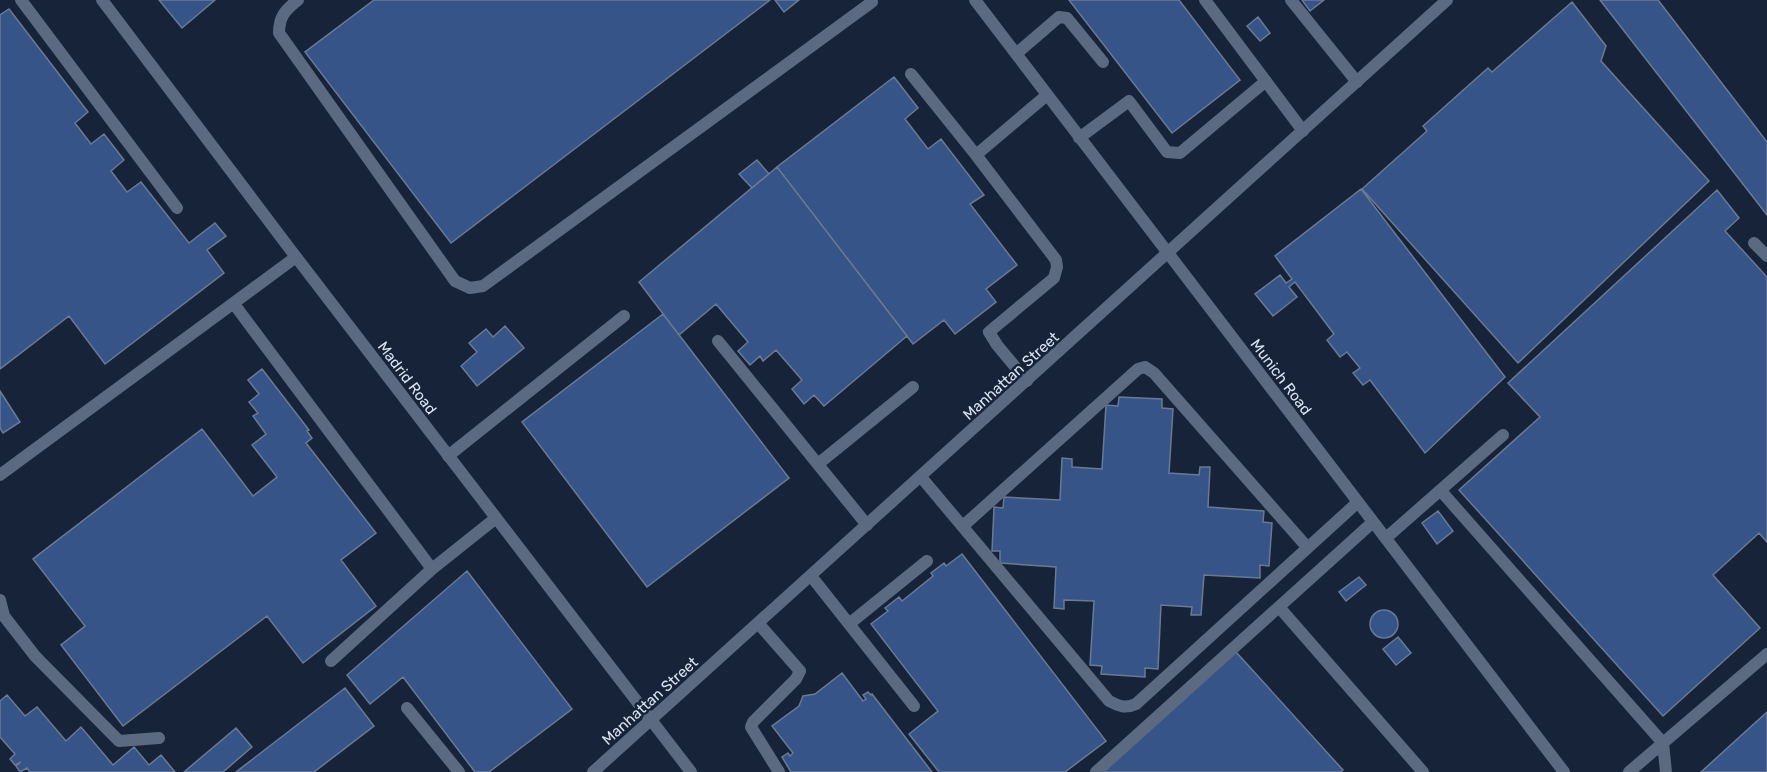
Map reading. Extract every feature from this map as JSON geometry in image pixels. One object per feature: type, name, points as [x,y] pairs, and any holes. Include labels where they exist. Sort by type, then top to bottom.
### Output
[{"type":"street","points":[[21,0],[177,208]]},
{"type":"street","name":"Madrid Road","points":[[102,0],[691,772]]},
{"type":"street","points":[[298,0],[284,11],[279,22],[279,33],[455,281],[470,288],[483,286],[872,2]]},
{"type":"street","name":"Munich Road","points":[[975,0],[1564,772]]},
{"type":"street","points":[[1205,0],[1303,131]]},
{"type":"street","points":[[1291,0],[1357,82]]},
{"type":"street","name":"Manhattan Street","points":[[593,772],[1448,0]]},
{"type":"street","points":[[1016,54],[1063,16],[1103,62]]},
{"type":"street","points":[[910,74],[976,155],[1056,260],[1058,267],[1054,278],[989,332],[1027,381]]},
{"type":"street","points":[[1079,138],[1129,101],[1167,152],[1180,153],[1266,81]]},
{"type":"street","points":[[976,155],[1047,95]]},
{"type":"street","points":[[1754,243],[1767,256]]},
{"type":"street","points":[[0,475],[296,257]]},
{"type":"street","points":[[234,304],[432,569]]},
{"type":"street","points":[[448,456],[624,316]]},
{"type":"street","points":[[718,341],[867,525]]},
{"type":"street","points":[[963,526],[1138,369],[1145,367],[1154,373],[1307,547]]},
{"type":"street","points":[[818,464],[913,387]]},
{"type":"street","points":[[1386,538],[1503,435]]},
{"type":"street","points":[[921,477],[1108,701],[1120,707],[1136,704],[1358,502]]},
{"type":"street","points":[[1441,491],[1663,743],[1666,772]]},
{"type":"street","points":[[332,661],[432,569],[496,518]]},
{"type":"street","points":[[1096,772],[1373,522]]},
{"type":"street","points":[[849,624],[927,561]]},
{"type":"street","points":[[811,576],[914,706]]},
{"type":"street","points":[[0,600],[4,616],[35,656],[119,741],[159,738]]},
{"type":"street","points":[[1279,607],[1423,772]]},
{"type":"street","points":[[758,623],[800,671],[796,679],[753,722],[751,727],[779,772]]},
{"type":"street","points":[[1629,772],[1767,654]]},
{"type":"street","points":[[407,708],[459,772]]},
{"type":"building","points":[[159,0],[215,0],[182,28]]},
{"type":"building","points":[[374,0],[770,0],[451,243],[305,52]]},
{"type":"building","points":[[775,0],[799,0],[784,12]]},
{"type":"building","points":[[1069,0],[1179,0],[1240,80],[1172,133]]},
{"type":"building","points":[[1302,0],[1324,0],[1310,11]]},
{"type":"building","points":[[1600,0],[1658,0],[1767,142],[1767,215]]},
{"type":"building","points":[[1572,2],[1606,46],[1601,61],[1709,181],[1518,363],[1362,189],[1427,131],[1423,126],[1488,68],[1492,72]]},
{"type":"building","points":[[9,9],[88,112],[75,123],[91,144],[104,134],[124,160],[111,171],[127,192],[141,182],[189,243],[215,223],[226,236],[207,250],[224,273],[105,364],[69,316],[0,369],[0,15]]},
{"type":"building","points":[[1258,17],[1270,33],[1260,41],[1247,26]]},
{"type":"building","points":[[894,77],[918,108],[905,119],[928,149],[941,139],[984,195],[970,204],[1017,265],[986,289],[996,302],[955,334],[944,320],[913,344],[777,167]]},
{"type":"building","points":[[757,160],[769,174],[752,188],[739,174]]},
{"type":"building","points":[[777,167],[907,336],[824,406],[814,395],[804,404],[792,389],[802,380],[776,350],[763,361],[760,356],[750,365],[738,351],[748,342],[716,304],[679,335],[639,282]]},
{"type":"building","points":[[1361,189],[1505,377],[1425,453],[1370,380],[1363,385],[1353,373],[1360,368],[1347,352],[1340,357],[1327,340],[1334,334],[1295,282],[1289,287],[1297,297],[1273,316],[1255,294],[1280,275],[1286,283],[1292,279],[1275,256]]},
{"type":"building","points":[[1717,190],[1739,218],[1725,231],[1767,277],[1767,542],[1759,533],[1713,575],[1760,628],[1663,716],[1459,490],[1540,417],[1508,383]]},
{"type":"building","points":[[663,314],[789,478],[647,587],[522,422]]},
{"type":"building","points":[[505,326],[524,348],[477,386],[461,366],[477,352],[469,343],[486,329],[493,337]]},
{"type":"building","points":[[262,369],[309,430],[307,431],[312,438],[306,443],[376,533],[341,560],[376,606],[303,663],[267,616],[123,726],[61,645],[85,626],[33,559],[202,429],[253,496],[277,477],[252,445],[266,434],[253,416],[258,413],[249,402],[259,394],[248,380]]},
{"type":"building","points":[[0,391],[20,422],[3,433],[0,428]]},
{"type":"building","points":[[1119,397],[1162,399],[1162,408],[1173,409],[1169,473],[1199,475],[1200,467],[1210,467],[1208,507],[1264,511],[1263,522],[1272,523],[1269,566],[1260,565],[1260,578],[1204,575],[1201,615],[1191,615],[1192,607],[1161,605],[1158,669],[1145,668],[1145,677],[1101,674],[1102,666],[1090,665],[1094,601],[1064,600],[1064,609],[1054,608],[1056,567],[1000,563],[1000,551],[992,551],[994,507],[1003,508],[1004,497],[1060,500],[1062,458],[1072,459],[1072,467],[1102,469],[1106,405],[1118,406]]},
{"type":"building","points":[[1438,511],[1453,531],[1437,544],[1422,523]]},
{"type":"building","points":[[962,554],[1106,741],[1065,772],[939,772],[909,734],[938,711],[871,624],[888,611],[885,608],[899,597],[902,601],[933,576],[931,573],[944,563],[946,566]]},
{"type":"building","points":[[467,571],[572,709],[489,772],[475,772],[403,677],[370,704],[347,675]]},
{"type":"building","points":[[1359,577],[1366,585],[1346,601],[1339,592]]},
{"type":"building","points":[[1384,610],[1394,614],[1398,624],[1394,634],[1384,638],[1374,634],[1370,624],[1374,614]]},
{"type":"building","points":[[1398,637],[1411,653],[1396,665],[1383,649]]},
{"type":"building","points":[[1236,652],[1343,770],[1341,772],[1103,772]]},
{"type":"building","points":[[842,673],[863,701],[866,699],[863,695],[868,692],[872,694],[932,772],[791,772],[782,757],[793,753],[772,726],[799,706],[803,696],[815,694]]},
{"type":"building","points":[[345,688],[374,726],[314,772],[236,772]]},
{"type":"building","points":[[7,695],[25,716],[37,707],[66,741],[81,727],[113,765],[134,747],[149,765],[161,755],[175,772],[30,772],[27,768],[20,772],[16,766],[21,762],[15,765],[10,759],[15,754],[0,737],[0,701]]},
{"type":"building","points":[[1767,712],[1767,772],[1701,772]]},
{"type":"building","points":[[236,728],[252,747],[223,772],[184,772]]}]
